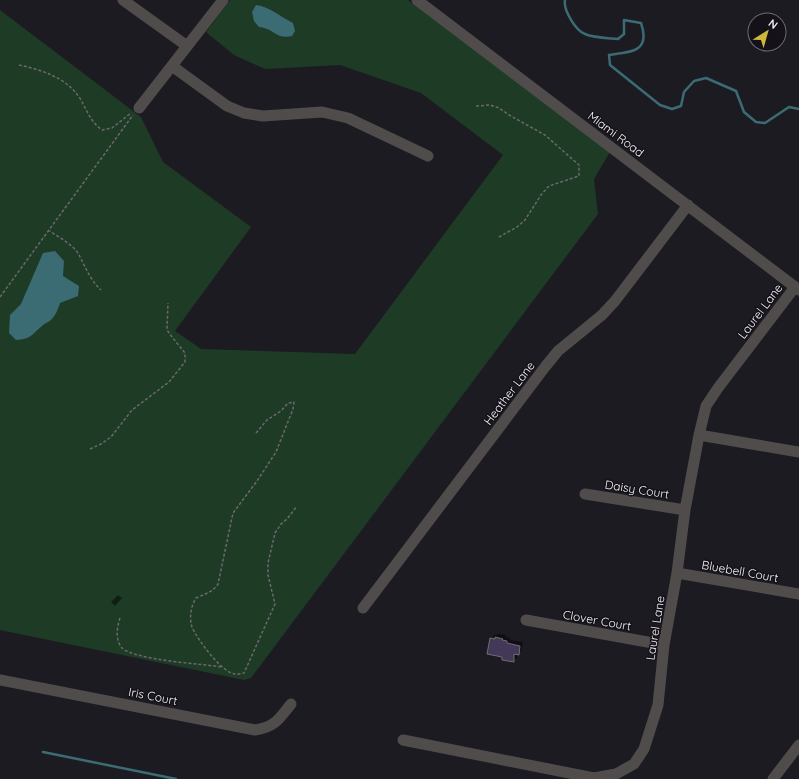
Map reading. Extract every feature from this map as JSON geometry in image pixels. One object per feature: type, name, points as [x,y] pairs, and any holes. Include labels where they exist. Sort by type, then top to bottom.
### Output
[{"type":"street","points":[[124,0],[187,46]]},
{"type":"street","points":[[139,108],[223,0]]},
{"type":"street","name":"Miami Road","points":[[417,0],[797,288]]},
{"type":"street","points":[[172,66],[227,106],[244,114],[263,116],[322,112],[348,118],[428,156]]},
{"type":"street","name":"Heather Lane","points":[[364,608],[545,366],[558,350],[602,315],[616,301],[688,205]]},
{"type":"street","name":"Laurel Lane","points":[[403,740],[594,778],[616,774],[634,764],[644,749],[658,705],[664,645],[677,573],[685,510],[706,406],[718,388],[797,288]]},
{"type":"street","points":[[699,436],[799,452]]},
{"type":"street","name":"Daisy Court","points":[[585,494],[685,510]]},
{"type":"street","name":"Bluebell Court","points":[[677,573],[799,594]]},
{"type":"street","name":"Clover Court","points":[[526,620],[664,645]]},
{"type":"street","name":"Iris Court","points":[[0,680],[255,730],[267,728],[279,720],[291,704]]},
{"type":"street","points":[[773,779],[799,745]]},
{"type":"path","points":[[19,66],[49,74],[66,84],[80,98],[95,125],[102,130],[112,128],[139,108]]},
{"type":"path","points":[[476,106],[490,105],[498,108],[545,135],[579,165],[579,176],[549,186],[540,195],[525,220],[517,227],[499,237]]},
{"type":"path","points":[[0,297],[139,108]]},
{"type":"path","points":[[48,230],[66,242],[77,252],[94,284],[101,290]]},
{"type":"path","points":[[90,449],[111,437],[132,410],[169,382],[185,362],[185,353],[167,330],[168,303]]},
{"type":"path","points":[[256,433],[267,420],[281,411],[288,403],[294,402],[293,409],[276,452],[258,480],[233,512],[218,584],[215,589],[209,593],[196,598],[192,605],[190,616],[192,627],[201,641],[222,666],[235,674],[244,673],[276,604],[268,575],[268,563],[275,533],[296,506]]},
{"type":"path","points":[[120,618],[117,639],[122,648],[136,655],[222,666]]},
{"type":"green space","points":[[230,0],[408,0],[610,152],[594,179],[598,214],[251,678],[244,680],[0,630],[0,10],[141,117],[163,162],[251,227],[175,331],[201,349],[355,354],[503,155],[421,93],[340,65],[265,69],[234,55],[206,32]]},
{"type":"water","points":[[256,5],[271,10],[293,23],[295,31],[292,36],[287,37],[278,35],[268,29],[259,27],[254,21],[252,12]]},
{"type":"water","points":[[55,251],[64,261],[63,276],[79,286],[78,296],[60,303],[53,318],[31,336],[16,340],[9,333],[10,315],[21,304],[43,253]]},
{"type":"building","points":[[495,637],[507,641],[507,643],[520,646],[519,655],[514,654],[514,662],[502,660],[502,657],[487,654],[490,638],[495,639]]},
{"type":"waterway","points":[[565,0],[566,9],[574,25],[581,32],[589,35],[601,38],[618,39],[624,34],[624,20],[641,23],[643,33],[641,45],[637,49],[625,53],[609,55],[610,65],[660,105],[672,109],[681,106],[684,92],[694,81],[706,78],[736,91],[744,112],[756,122],[765,123],[789,107],[799,109]]},
{"type":"waterway","points":[[43,752],[176,779]]}]
